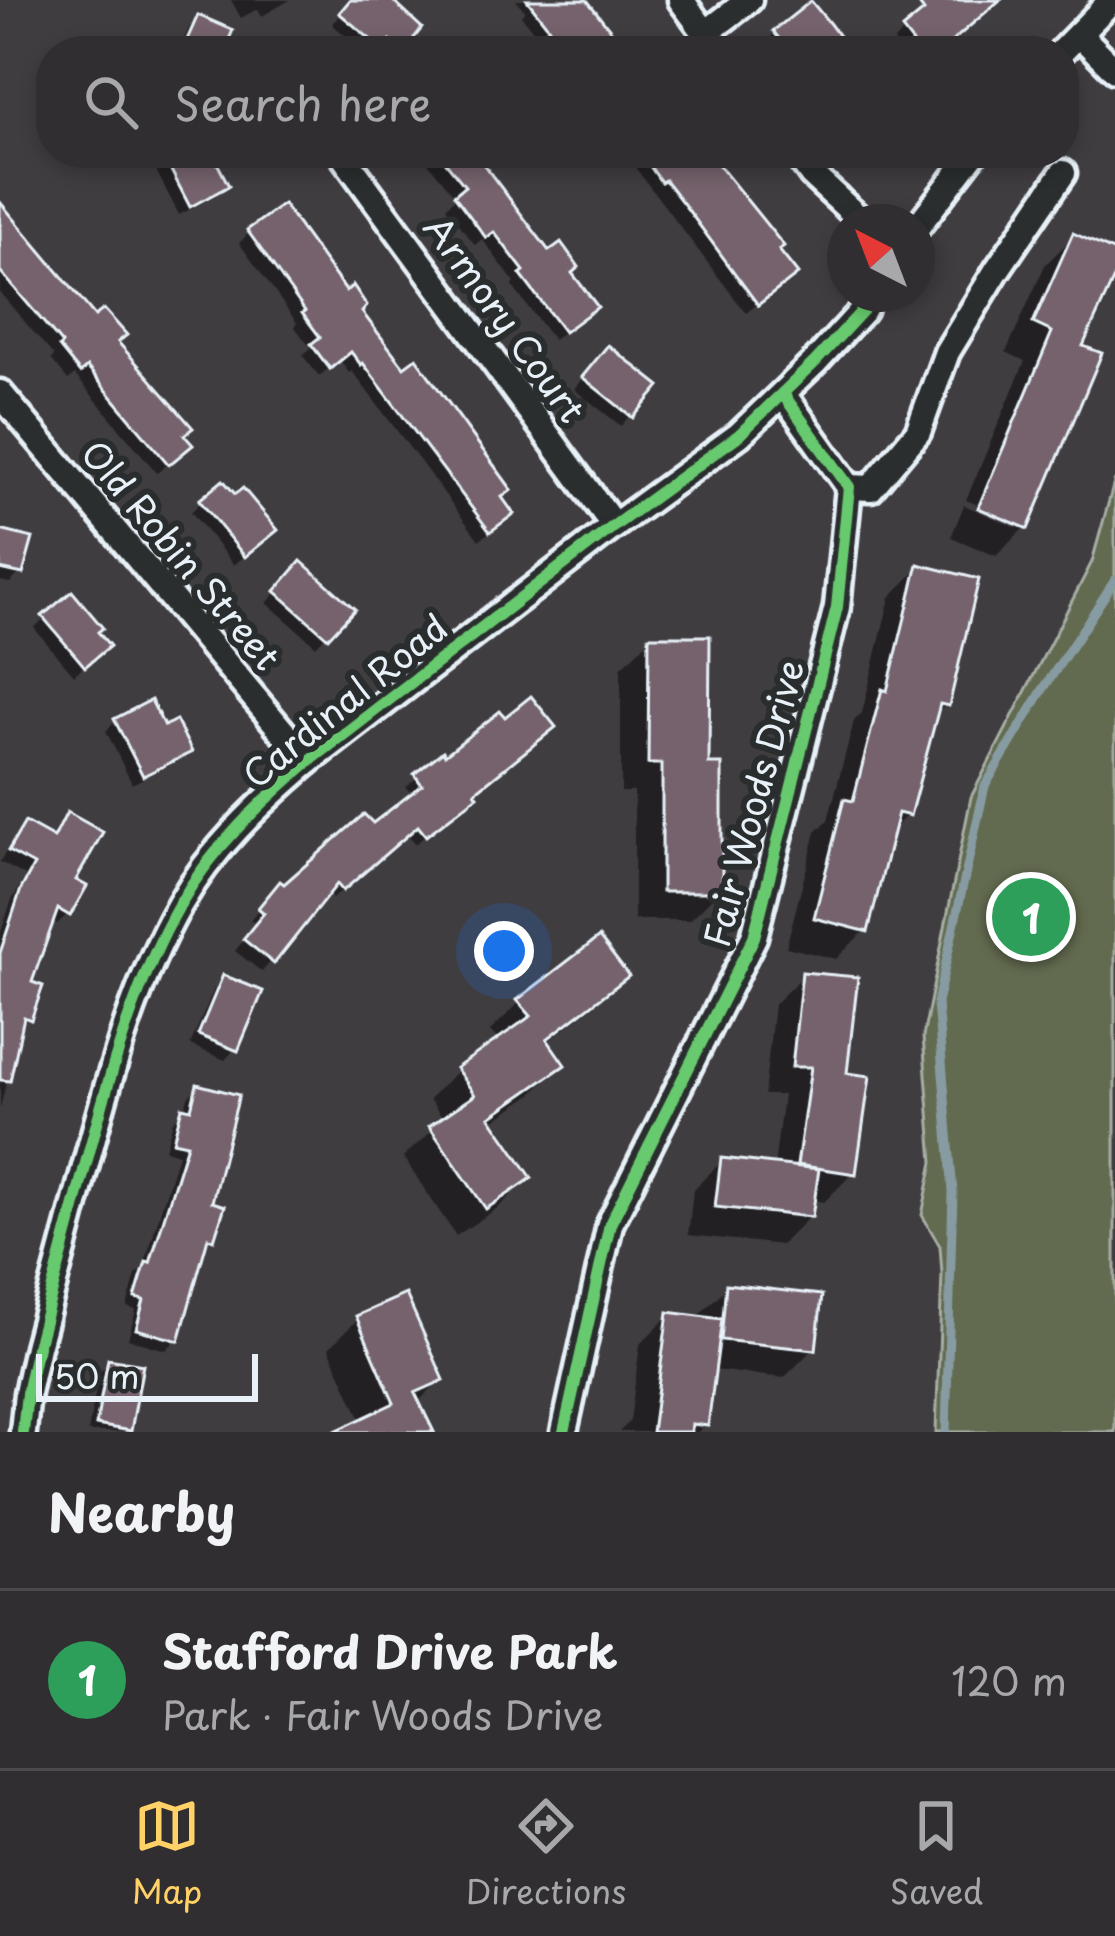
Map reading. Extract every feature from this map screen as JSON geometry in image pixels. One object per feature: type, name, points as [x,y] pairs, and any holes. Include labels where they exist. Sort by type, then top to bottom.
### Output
[{"type":"street","points":[[681,0],[708,36]]},
{"type":"street","points":[[718,36],[749,0]]},
{"type":"street","points":[[1077,36],[1112,0]]},
{"type":"street","points":[[1079,47],[1115,70]]},
{"type":"street","name":"Armory Court","points":[[352,168],[614,526]]},
{"type":"street","points":[[807,168],[843,204]]},
{"type":"street","points":[[934,204],[962,168]]},
{"type":"street","points":[[783,394],[849,488],[871,488],[918,432],[947,352],[1064,172]]},
{"type":"street","name":"Cardinal Road","points":[[23,1432],[37,1347],[127,1022],[149,962],[181,902],[224,843],[308,762],[739,435],[861,312]]},
{"type":"street","name":"Old Robin Street","points":[[0,393],[308,762]]},
{"type":"street","name":"Fair Woods Drive","points":[[564,1432],[610,1224],[754,938],[837,607],[849,488]]},
{"type":"green space","points":[[1115,479],[1115,1432],[936,1432],[942,1274],[940,1246],[922,1215],[933,1162],[923,1037],[971,797],[1092,562]]},
{"type":"building","points":[[350,0],[392,0],[422,28],[416,36],[366,36],[339,13]]},
{"type":"building","points":[[527,0],[587,0],[615,36],[549,36],[545,31],[549,28]]},
{"type":"building","points":[[916,0],[1000,0],[958,36],[907,36],[902,29],[924,11]]},
{"type":"building","points":[[811,1],[838,36],[777,36],[773,31]]},
{"type":"building","points":[[198,15],[233,30],[230,36],[189,36]]},
{"type":"building","points":[[170,168],[220,168],[229,186],[190,207]]},
{"type":"building","points":[[450,168],[486,168],[549,251],[561,242],[579,267],[572,273],[598,307],[564,332],[494,232],[486,238],[454,195],[465,186]]},
{"type":"building","points":[[651,168],[721,168],[784,246],[779,250],[798,274],[758,305],[665,180],[661,182]]},
{"type":"building","points":[[0,202],[95,316],[104,309],[127,335],[118,342],[193,428],[184,435],[193,445],[169,465],[87,367],[80,373],[59,347],[62,344],[0,271]]},
{"type":"building","points":[[283,204],[346,291],[353,285],[367,306],[362,312],[404,367],[416,358],[512,490],[502,497],[514,514],[490,532],[363,363],[351,352],[330,369],[311,344],[320,337],[247,230]]},
{"type":"building","points":[[1073,233],[1115,252],[1115,276],[1083,346],[1102,353],[1028,529],[978,508],[1052,332],[1033,323]]},
{"type":"building","points":[[608,345],[660,386],[633,418],[582,377]]},
{"type":"building","points":[[223,480],[235,494],[243,488],[278,530],[245,557],[199,500]]},
{"type":"building","points":[[0,530],[33,538],[23,574],[0,569]]},
{"type":"building","points":[[301,561],[355,609],[328,638],[275,591]]},
{"type":"building","points":[[918,564],[979,579],[949,706],[940,704],[910,816],[898,813],[868,932],[814,918],[844,799],[853,801],[882,689],[887,691]]},
{"type":"building","points":[[72,591],[103,628],[98,632],[110,646],[85,667],[42,616]]},
{"type":"building","points":[[649,636],[710,636],[709,764],[722,764],[722,892],[662,892],[662,764],[648,764]]},
{"type":"building","points":[[531,696],[556,727],[475,792],[478,796],[426,836],[418,826],[343,891],[337,884],[274,964],[243,939],[264,913],[258,908],[280,881],[284,884],[364,814],[373,823],[422,785],[414,774],[500,711],[505,717]]},
{"type":"building","points":[[151,700],[164,726],[176,720],[192,752],[143,776],[114,719]]},
{"type":"building","points":[[67,812],[103,832],[76,880],[87,886],[70,916],[58,909],[32,982],[43,986],[31,1020],[24,1017],[10,1081],[0,1080],[0,953],[34,865],[8,851],[25,822],[54,838]]},
{"type":"building","points":[[599,937],[629,976],[547,1039],[565,1065],[490,1117],[532,1178],[486,1209],[429,1126],[475,1095],[456,1068],[531,1016],[517,1000]]},
{"type":"building","points":[[802,972],[858,977],[847,1073],[870,1076],[856,1174],[797,1165],[811,1067],[792,1067]]},
{"type":"building","points":[[223,975],[263,991],[238,1051],[198,1035]]},
{"type":"building","points":[[197,1084],[239,1095],[212,1202],[225,1206],[214,1240],[208,1238],[179,1341],[136,1329],[144,1300],[135,1298],[187,1144],[173,1141],[182,1107],[191,1109]]},
{"type":"building","points":[[721,1158],[819,1169],[812,1217],[715,1207]]},
{"type":"building","points":[[726,1284],[822,1295],[816,1350],[721,1340]]},
{"type":"building","points":[[406,1294],[444,1380],[415,1393],[434,1432],[333,1432],[394,1403],[356,1316]]},
{"type":"building","points":[[668,1312],[722,1319],[708,1426],[692,1424],[691,1432],[652,1432]]},
{"type":"building","points":[[108,1359],[143,1365],[131,1431],[96,1425]]},
{"type":"waterway","points":[[946,1432],[953,1192],[937,1003],[985,786],[1115,580]]},
{"type":"cycle path","points":[[23,1432],[37,1347],[116,1056],[164,933],[207,864],[254,811],[308,762],[739,435],[861,312]]},
{"type":"cycle path","points":[[564,1432],[610,1224],[754,937],[837,607],[849,487],[783,394]]},
{"type":"place","name":"Stafford Drive Park","points":[[1031,917]]}]
